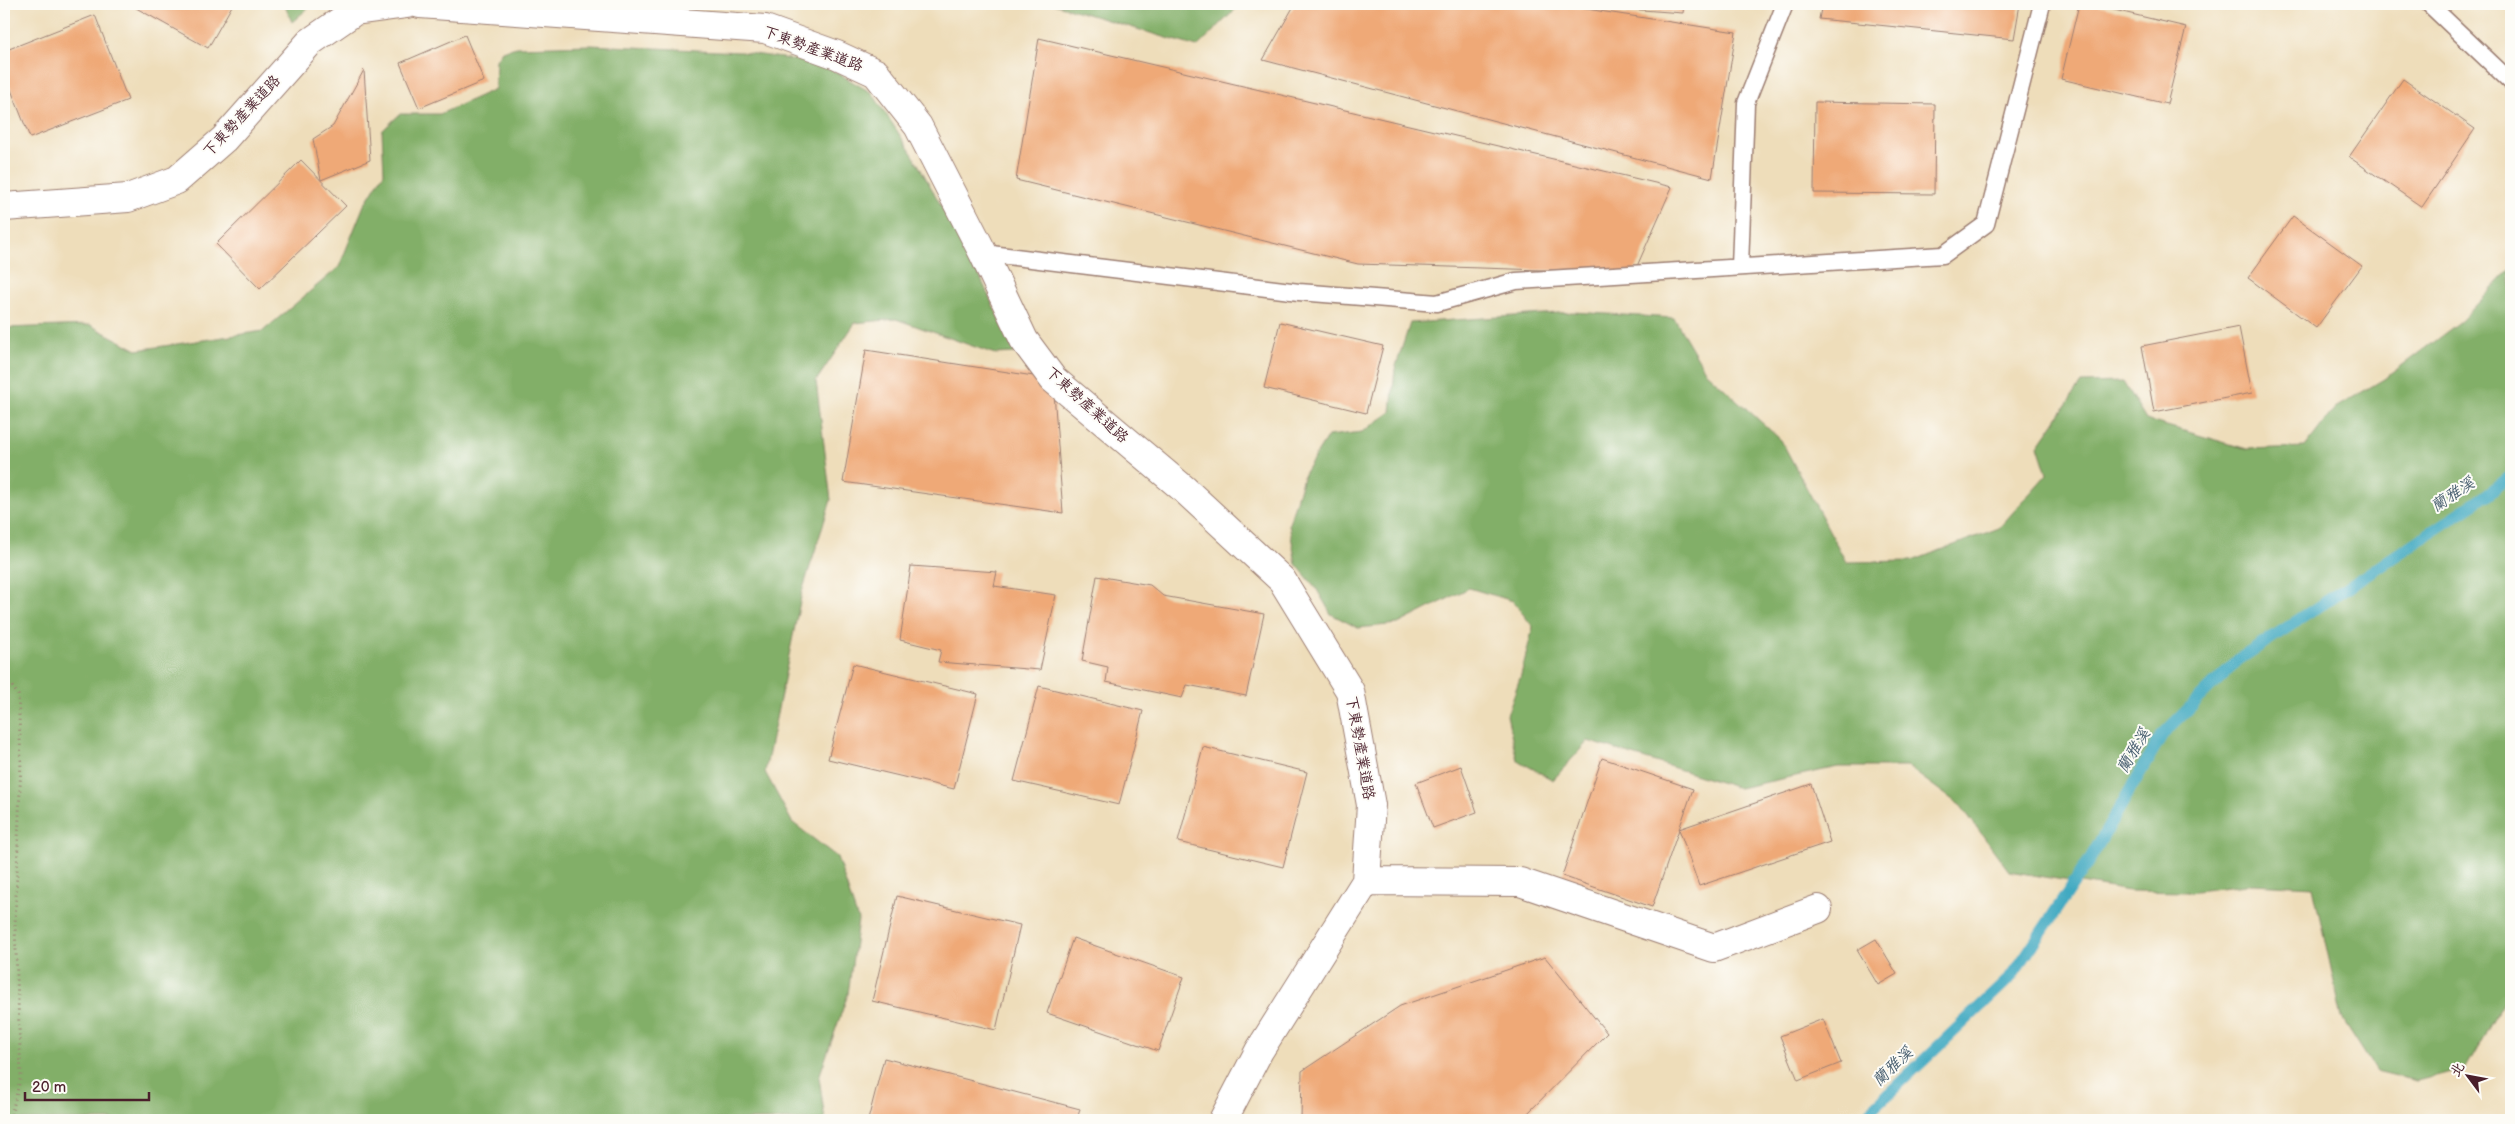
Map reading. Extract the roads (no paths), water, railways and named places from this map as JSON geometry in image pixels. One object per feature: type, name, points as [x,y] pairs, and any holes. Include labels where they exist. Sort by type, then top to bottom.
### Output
[{"type":"street","name":"下東勢產業道路","points":[[4,207],[128,198],[177,180],[224,138],[310,42],[354,8],[407,4]]},
{"type":"street","name":"下東勢產業道路","points":[[420,4],[765,29],[837,55],[876,73],[918,126],[983,253],[1024,340],[1053,379],[1185,490],[1282,580],[1350,691],[1370,806],[1366,881],[1259,1051],[1222,1120]]},
{"type":"street","points":[[1366,881],[1520,882],[1714,948],[1818,909]]},
{"type":"lane","points":[[1740,267],[1746,103],[1785,4]]},
{"type":"lane","points":[[983,253],[1299,292],[1437,303],[1516,281],[1943,255],[1986,224],[2042,4]]},
{"type":"lane","points":[[2428,4],[2511,82]]},
{"type":"waterway","name":"蘭雅溪","points":[[1861,1120],[2012,976],[2090,859],[2162,735],[2238,660],[2481,499],[2511,476]]}]
